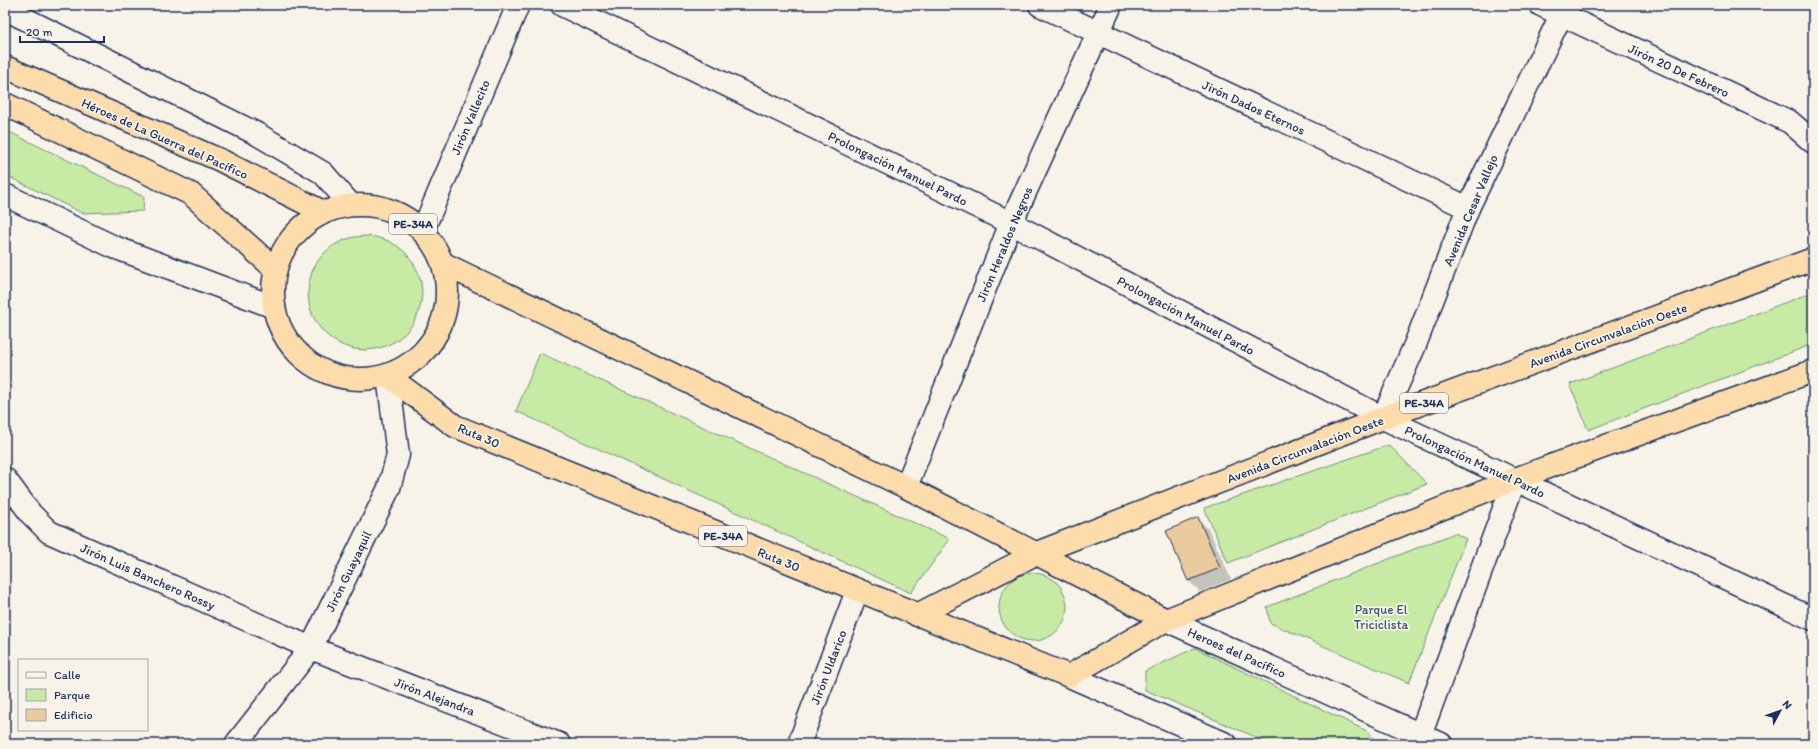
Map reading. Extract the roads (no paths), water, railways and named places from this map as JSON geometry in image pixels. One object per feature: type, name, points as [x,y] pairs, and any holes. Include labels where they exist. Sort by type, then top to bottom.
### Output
[{"type":"highway","name":"Héroes de La Guerra del Pacífico","points":[[5,67],[220,160],[323,212]]},
{"type":"highway","points":[[5,104],[191,194],[276,269]]},
{"type":"highway","name":"PE-34A","points":[[350,204],[389,208],[423,230],[444,264],[448,285],[442,326],[417,360],[388,376],[346,378],[306,361],[291,346],[274,307],[276,269],[293,235],[323,212],[350,204]]},
{"type":"highway","name":"Avenida Circunvalación Oeste","points":[[917,616],[1037,553],[1383,418],[1813,259]]},
{"type":"highway","points":[[444,264],[906,487],[1037,553]]},
{"type":"highway","points":[[1069,676],[1166,620],[1515,479],[1813,371]]},
{"type":"highway","name":"Ruta 30","points":[[388,376],[455,426],[917,616],[1069,676]]},
{"type":"highway","name":"Heroes del Pacífico","points":[[1037,553],[1166,620]]},
{"type":"street","name":"Jirón Vallecito","points":[[423,230],[518,5]]},
{"type":"street","name":"Prolongación Manuel Pardo","points":[[562,5],[1011,223],[1383,418],[1813,619]]},
{"type":"street","name":"Jirón Dados Eternos","points":[[1040,5],[1468,208]]},
{"type":"street","name":"Jirón Heraldos Negros","points":[[906,487],[1011,223],[1111,5]]},
{"type":"street","name":"Jirón 20 De Febrero","points":[[1541,5],[1563,10],[1790,122],[1813,142]]},
{"type":"street","points":[[5,9],[257,134],[323,173],[350,204]]},
{"type":"street","name":"Avenida Cesar Vallejo","points":[[1383,418],[1415,345],[1468,208],[1563,10]]},
{"type":"street","points":[[5,195],[114,247],[274,307]]},
{"type":"street","name":"Jirón Guayaquil","points":[[236,744],[311,648],[390,488],[398,455],[388,376]]},
{"type":"street","name":"Jirón Luis Banchero Rossy","points":[[5,479],[31,514],[49,532],[311,648]]},
{"type":"street","points":[[1419,740],[1515,479]]},
{"type":"street","name":"Jirón Uldarico","points":[[799,744],[857,591]]},
{"type":"street","name":"Heroes del Pacífico","points":[[1166,620],[1419,740],[1441,744]]},
{"type":"street","name":"Jirón Alejandra","points":[[311,648],[559,744]]},
{"type":"street","points":[[1069,676],[1226,744]]},
{"type":"park label","name":"Parque El Triciclista","points":[[1381,616]]}]
